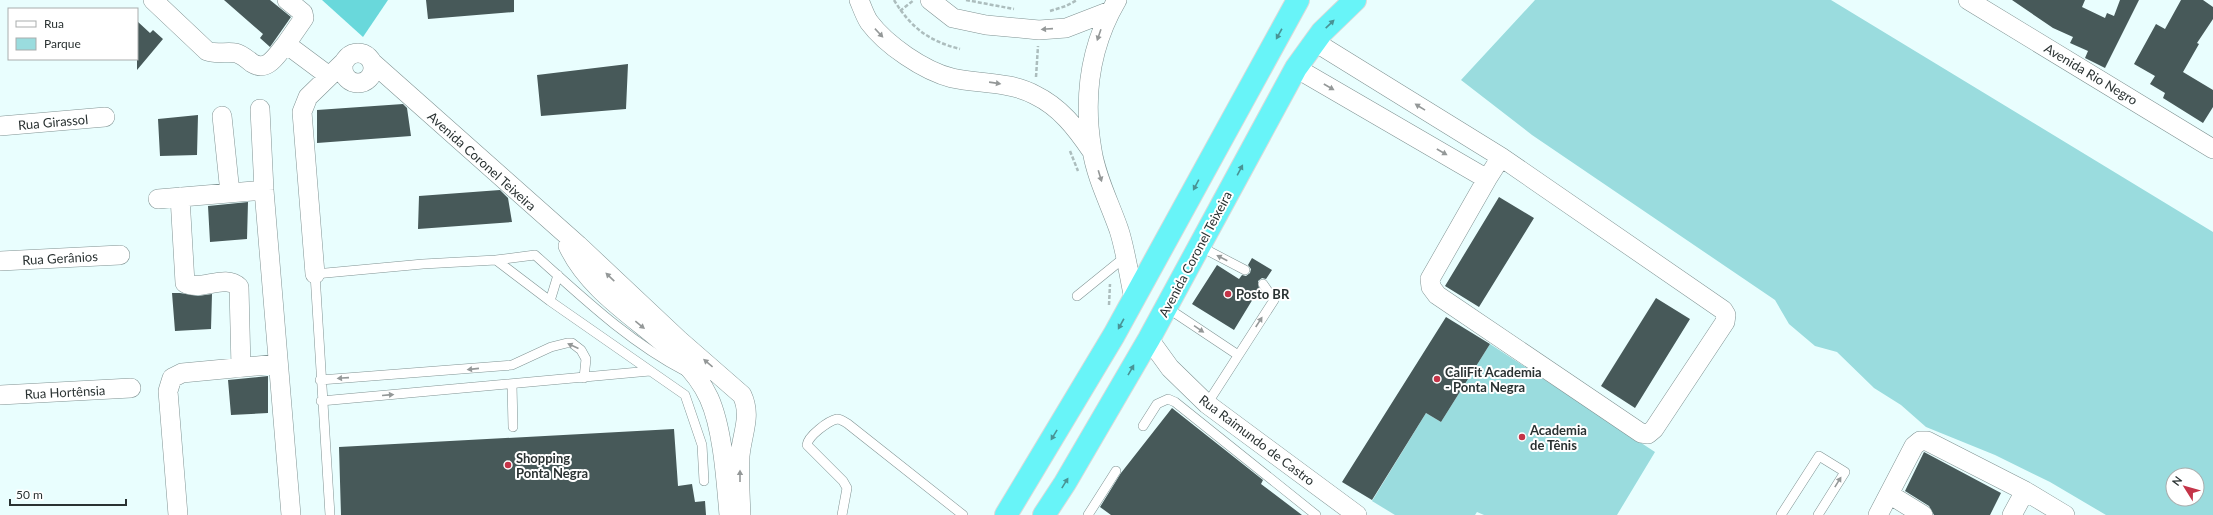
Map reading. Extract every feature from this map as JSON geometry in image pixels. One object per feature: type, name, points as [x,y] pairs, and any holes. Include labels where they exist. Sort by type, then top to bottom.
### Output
[{"type":"highway","points":[[1006,515],[1114,335],[1298,0]]},
{"type":"highway","name":"Avenida Coronel Teixeira","points":[[1044,515],[1065,483],[1149,339],[1296,68],[1315,42],[1355,0]]},
{"type":"street","points":[[154,0],[207,51],[215,54],[236,53],[257,66],[265,66],[271,62],[286,44],[304,18],[303,14],[287,0]]},
{"type":"street","points":[[859,0],[869,22],[889,43],[920,65],[951,78],[1006,85],[1035,94],[1063,114],[1078,130],[1092,150]]},
{"type":"street","points":[[930,0],[953,18],[986,25],[1039,30],[1066,28],[1113,5]]},
{"type":"street","name":"Avenida Rio Negro","points":[[1968,0],[2213,149]]},
{"type":"street","points":[[1113,5],[1100,31],[1093,55],[1088,86],[1092,150],[1119,232],[1134,299]]},
{"type":"street","points":[[1315,42],[1501,157],[1723,310],[1726,315],[1725,322],[1654,429],[1648,434],[1641,433],[1450,304],[1437,295],[1430,287],[1430,279],[1487,178],[1501,157]]},
{"type":"street","points":[[286,44],[329,76]]},
{"type":"street","name":"Avenida Coronel Teixeira","points":[[315,274],[302,112],[308,97],[354,53],[360,52],[370,58],[373,63],[562,232],[679,340],[730,383]]},
{"type":"street","points":[[345,61],[343,72],[356,82],[403,90]]},
{"type":"street","points":[[308,97],[356,82],[367,81],[373,73],[373,63]]},
{"type":"street","points":[[1296,68],[1487,178]]},
{"type":"street","points":[[260,109],[264,190],[277,364],[291,515]]},
{"type":"street","points":[[222,116],[230,193]]},
{"type":"street","name":"Rua Girassol","points":[[0,126],[105,117]]},
{"type":"street","points":[[158,199],[264,190]]},
{"type":"street","points":[[180,197],[185,283],[192,285],[229,282],[239,287],[241,368]]},
{"type":"street","points":[[562,232],[572,255],[596,287],[656,338],[695,376],[709,398],[718,428],[728,515]]},
{"type":"street","name":"Rua Gerânios","points":[[0,261],[120,255]]},
{"type":"street","name":"Rua Raimundo de Castro","points":[[1149,339],[1170,368],[1207,404],[1357,515]]},
{"type":"street","points":[[178,515],[168,391],[172,378],[182,373],[277,364]]},
{"type":"street","points":[[709,398],[730,383],[742,395],[747,406],[747,416],[744,426],[740,456],[741,515]]},
{"type":"street","name":"Rua Hortênsia","points":[[0,395],[131,388]]},
{"type":"street","points":[[718,428],[744,426]]},
{"type":"street","points":[[1878,515],[1914,446],[1920,441],[1927,441],[2025,491],[2065,515]]},
{"type":"street","points":[[2012,515],[2025,491]]},
{"type":"street","points":[[1889,494],[1922,515]]},
{"type":"lane","points":[[1199,246],[1245,270]]},
{"type":"lane","points":[[330,515],[320,380],[315,274],[423,264],[496,260],[535,255],[626,334],[666,361],[695,376]]},
{"type":"lane","points":[[1077,296],[1125,257]]},
{"type":"lane","points":[[496,260],[550,301],[685,395],[702,445],[704,481]]},
{"type":"lane","points":[[550,301],[558,275]]},
{"type":"lane","points":[[1207,404],[1274,300],[1263,284]]},
{"type":"lane","points":[[1166,307],[1238,355]]},
{"type":"lane","points":[[320,380],[512,365],[551,347],[567,343],[572,343],[581,350],[586,360],[584,378]]},
{"type":"lane","points":[[322,401],[512,385],[650,371]]},
{"type":"lane","points":[[512,385],[513,427]]},
{"type":"lane","points":[[1143,426],[1157,404],[1168,399],[1175,402],[1316,515]]},
{"type":"lane","points":[[842,515],[846,496],[845,484],[807,446],[807,441],[815,432],[839,419],[848,424],[963,515]]},
{"type":"lane","points":[[1781,515],[1819,456],[1845,472],[1818,515]]},
{"type":"lane","points":[[1088,515],[1116,471]]},
{"type":"path","points":[[894,0],[906,19],[922,33],[940,44],[960,49]]},
{"type":"path","points":[[900,11],[914,0]]},
{"type":"path","points":[[966,0],[1019,10]]},
{"type":"path","points":[[1035,94],[1040,14],[1066,6],[1077,0]]},
{"type":"path","points":[[1068,147],[1079,174]]},
{"type":"path","points":[[1108,311],[1111,290],[1109,270]]},
{"type":"green space","points":[[1535,0],[1831,0],[2213,232],[2213,515],[2106,515],[2050,482],[1995,455],[1926,427],[1901,405],[1874,388],[1837,352],[1815,346],[1789,324],[1775,300],[1532,135],[1461,80]]},
{"type":"green space","name":"Academia de Tênis","points":[[1490,344],[1655,452],[1617,515],[1484,515],[1477,512],[1475,515],[1395,515],[1372,501],[1426,413],[1441,422]]},
{"type":"shaded area","points":[[322,0],[388,0],[363,37]]},
{"type":"building","points":[[224,0],[270,0],[291,17],[270,47],[260,38],[263,34]]},
{"type":"building","points":[[426,0],[514,0],[514,12],[428,19]]},
{"type":"building","points":[[2012,0],[2085,0],[2082,7],[2105,18],[2107,13],[2114,16],[2120,0],[2139,0],[2105,68],[2085,58],[2088,51],[2070,43],[2073,37],[2053,28]]},
{"type":"building","points":[[2181,0],[2203,0],[2213,7],[2213,19],[2197,43],[2199,44],[2183,72],[2213,90],[2213,107],[2203,123],[2163,98],[2165,93],[2150,84],[2155,76],[2134,64],[2156,24],[2165,29]]},
{"type":"building","points":[[138,22],[150,33],[153,30],[163,39],[137,70]]},
{"type":"building","points":[[628,64],[626,109],[541,116],[537,75]]},
{"type":"building","points":[[403,104],[407,108],[411,136],[317,143],[317,110]]},
{"type":"building","points":[[198,115],[197,155],[160,156],[158,119]]},
{"type":"building","points":[[500,190],[508,198],[512,222],[418,229],[419,196]]},
{"type":"building","points":[[1499,197],[1534,218],[1479,307],[1445,286]]},
{"type":"building","points":[[248,202],[247,239],[210,242],[208,206]]},
{"type":"building","name":"Posto BR","points":[[1252,258],[1272,270],[1266,279],[1262,278],[1258,281],[1259,289],[1234,330],[1192,304],[1217,265],[1239,279],[1242,275],[1246,276],[1250,273],[1251,269],[1248,265]]},
{"type":"building","points":[[172,293],[198,296],[212,294],[211,329],[175,331]]},
{"type":"building","points":[[1656,298],[1690,319],[1635,408],[1601,386]]},
{"type":"building","name":"CaliFit Academia - Ponta Negra","points":[[1446,317],[1490,344],[1441,422],[1426,413],[1372,500],[1342,482]]},
{"type":"building","points":[[268,376],[268,413],[231,415],[228,380]]},
{"type":"building","points":[[1172,408],[1263,480],[1261,484],[1302,515],[1111,515],[1100,507],[1121,473]]},
{"type":"building","name":"Shopping Ponta Negra","points":[[674,429],[678,486],[692,484],[695,502],[705,501],[706,515],[341,515],[339,447]]},
{"type":"building","points":[[1924,452],[2001,493],[1990,515],[1934,515],[1929,506],[1905,491]]},
{"type":"place","name":"Posto BR","points":[[1228,294]]},
{"type":"place","name":"CaliFit Academia - Ponta Negra","points":[[1437,379]]},
{"type":"place","name":"Academia de Tênis","points":[[1522,437]]},
{"type":"place","name":"Shopping Ponta Negra","points":[[508,465]]}]
